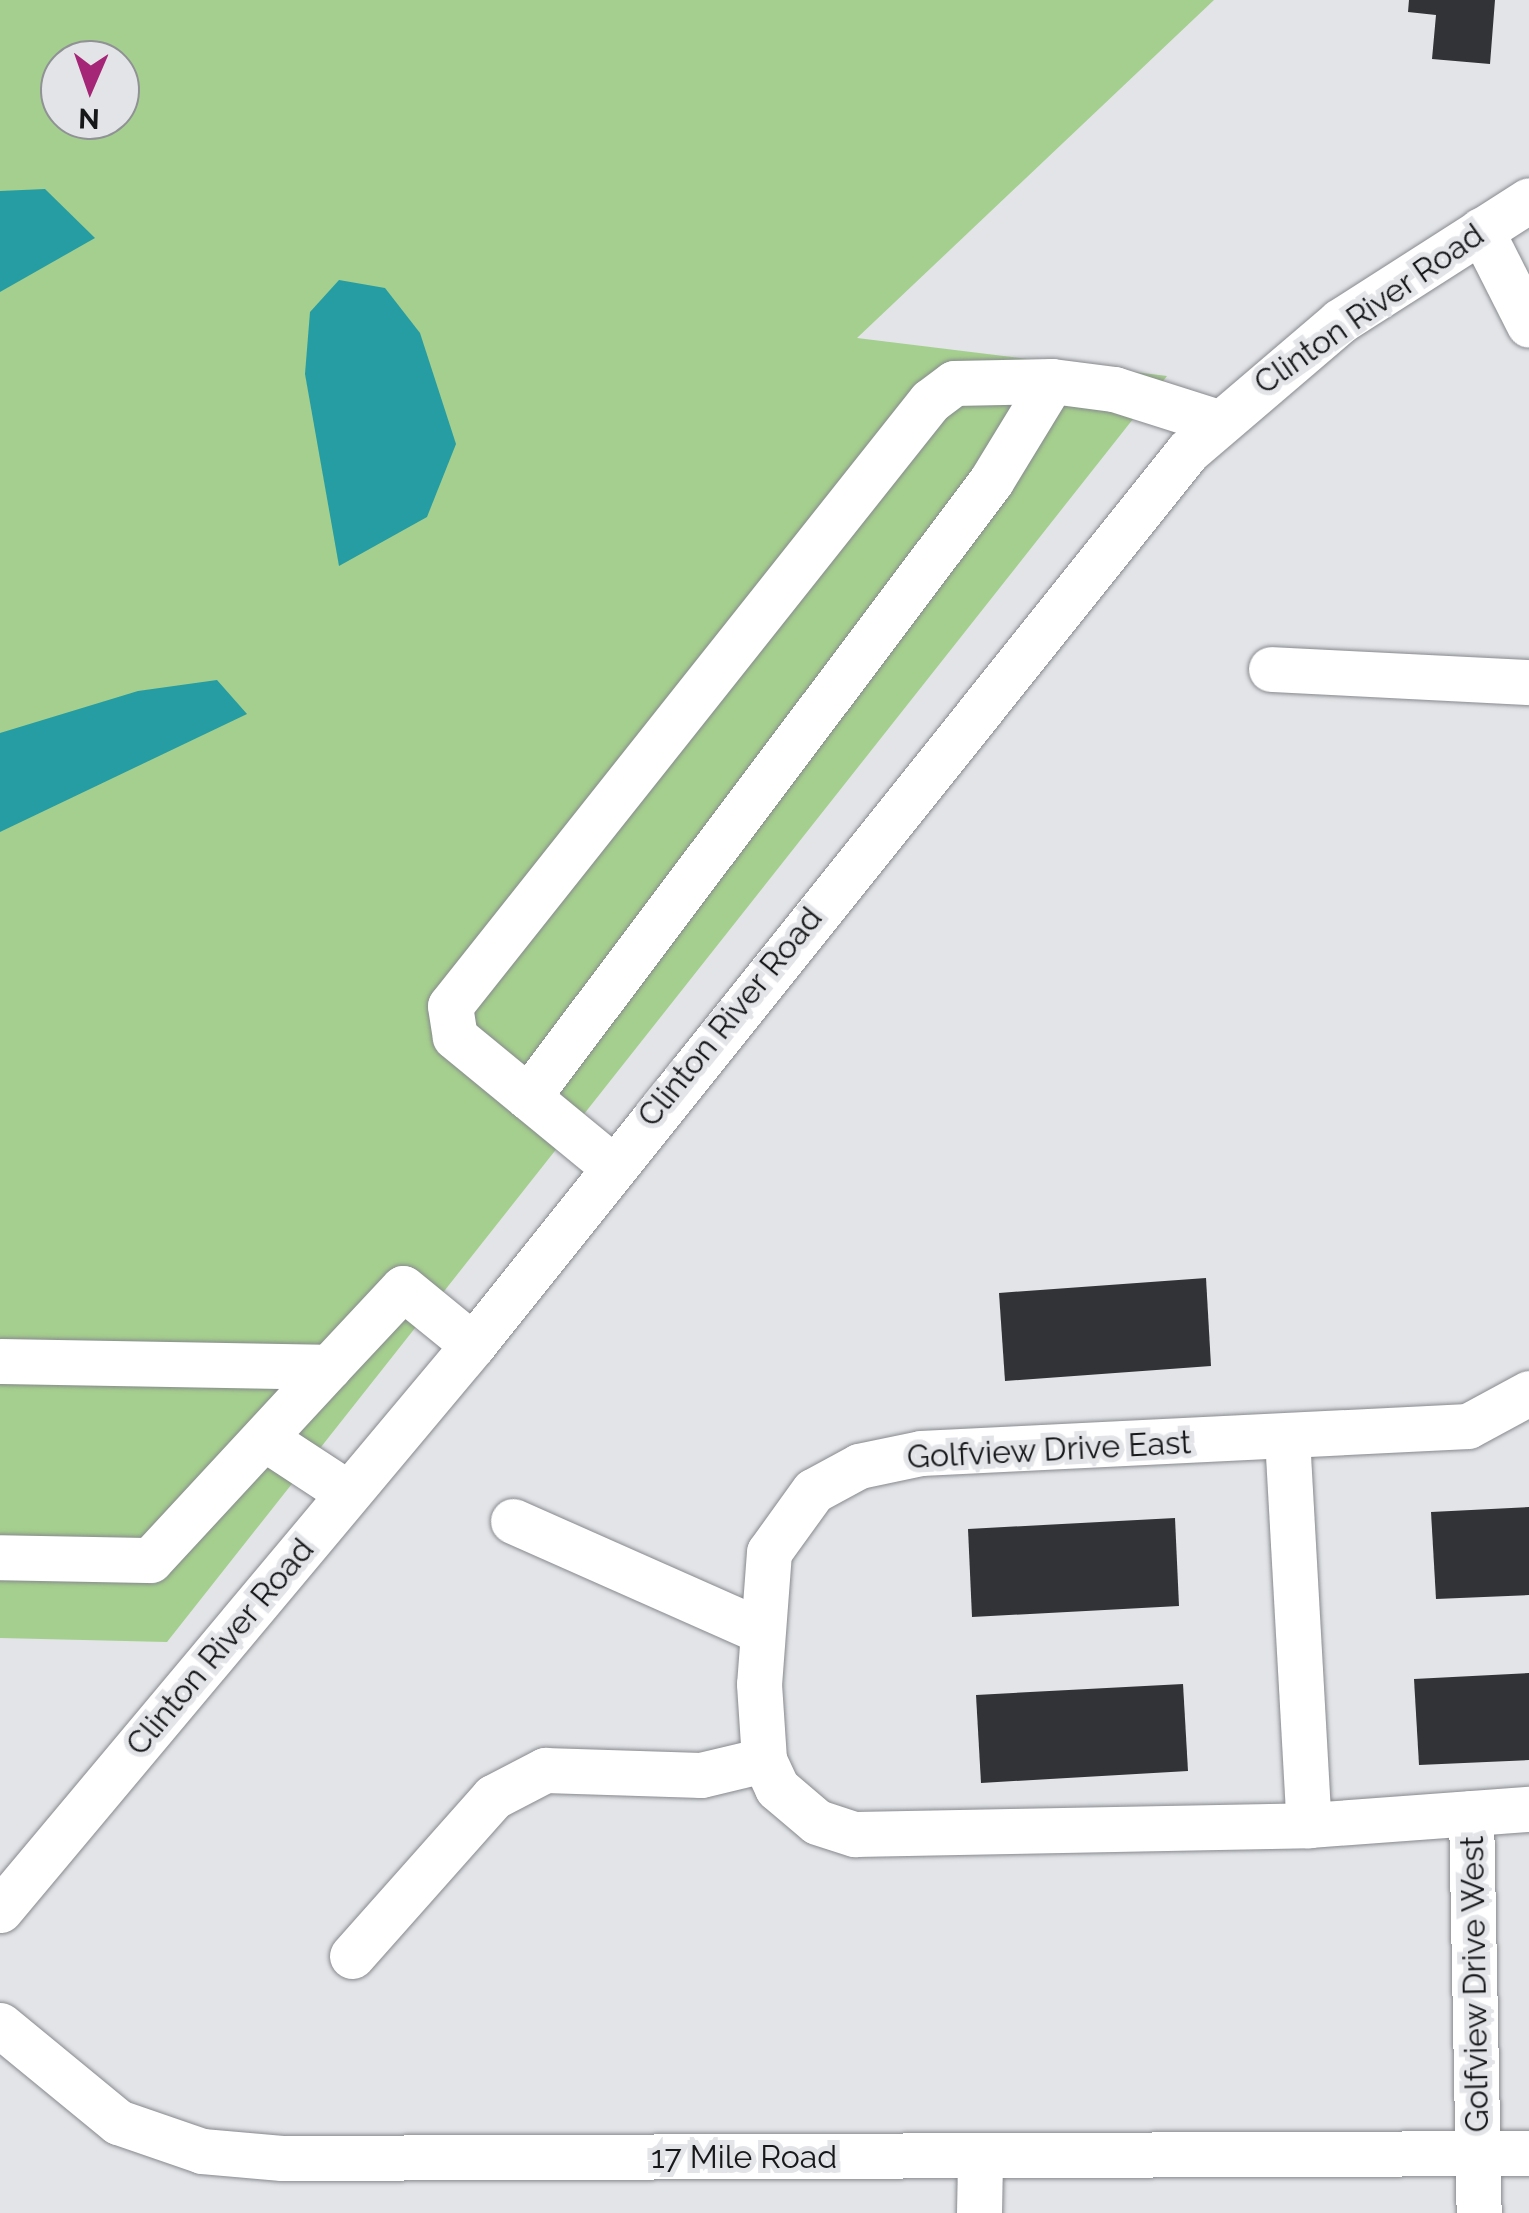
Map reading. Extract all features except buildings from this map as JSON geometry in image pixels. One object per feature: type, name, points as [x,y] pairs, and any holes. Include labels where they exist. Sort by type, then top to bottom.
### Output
[{"type":"street","name":"Clinton River Road","points":[[0,1910],[473,1345],[612,1166],[1218,422],[1340,322],[1481,230],[1526,209]]},
{"type":"street","points":[[1481,230],[1529,325]]},
{"type":"street","points":[[612,1166],[455,1038],[450,1006],[930,400],[954,383],[1052,381],[1114,389],[1218,422]]},
{"type":"street","points":[[528,1097],[991,481],[1052,381]]},
{"type":"street","points":[[1270,669],[1529,682]]},
{"type":"street","points":[[0,1557],[150,1560],[266,1440],[403,1288],[473,1345]]},
{"type":"street","points":[[0,1361],[330,1368]]},
{"type":"street","name":"Golfview Drive East","points":[[764,1760],[758,1630],[762,1579],[780,1531],[814,1491],[858,1466],[921,1454],[1468,1426],[1529,1394]]},
{"type":"street","points":[[1286,1437],[1309,1825]]},
{"type":"street","points":[[266,1440],[348,1492]]},
{"type":"street","points":[[514,1521],[758,1630]]},
{"type":"street","points":[[352,1956],[492,1797],[545,1770],[701,1774],[764,1760],[796,1808],[855,1834],[1309,1825],[1471,1813]]},
{"type":"street","name":"Golfview Drive West","points":[[1478,2213],[1471,1813],[1529,1810]]},
{"type":"street","name":"17 Mile Road","points":[[0,2025],[96,2108],[202,2151],[980,2159],[1529,2153]]},
{"type":"street","points":[[978,2213],[980,2159]]},
{"type":"green space","points":[[0,0],[1214,0],[857,338],[1167,376],[167,1642],[0,1638]]},
{"type":"water","points":[[45,189],[95,238],[0,292],[0,191]]},
{"type":"water","points":[[339,280],[385,288],[420,333],[456,444],[427,517],[339,566],[305,374],[310,312]]},
{"type":"water","points":[[217,680],[247,714],[0,832],[0,733],[138,691]]}]
